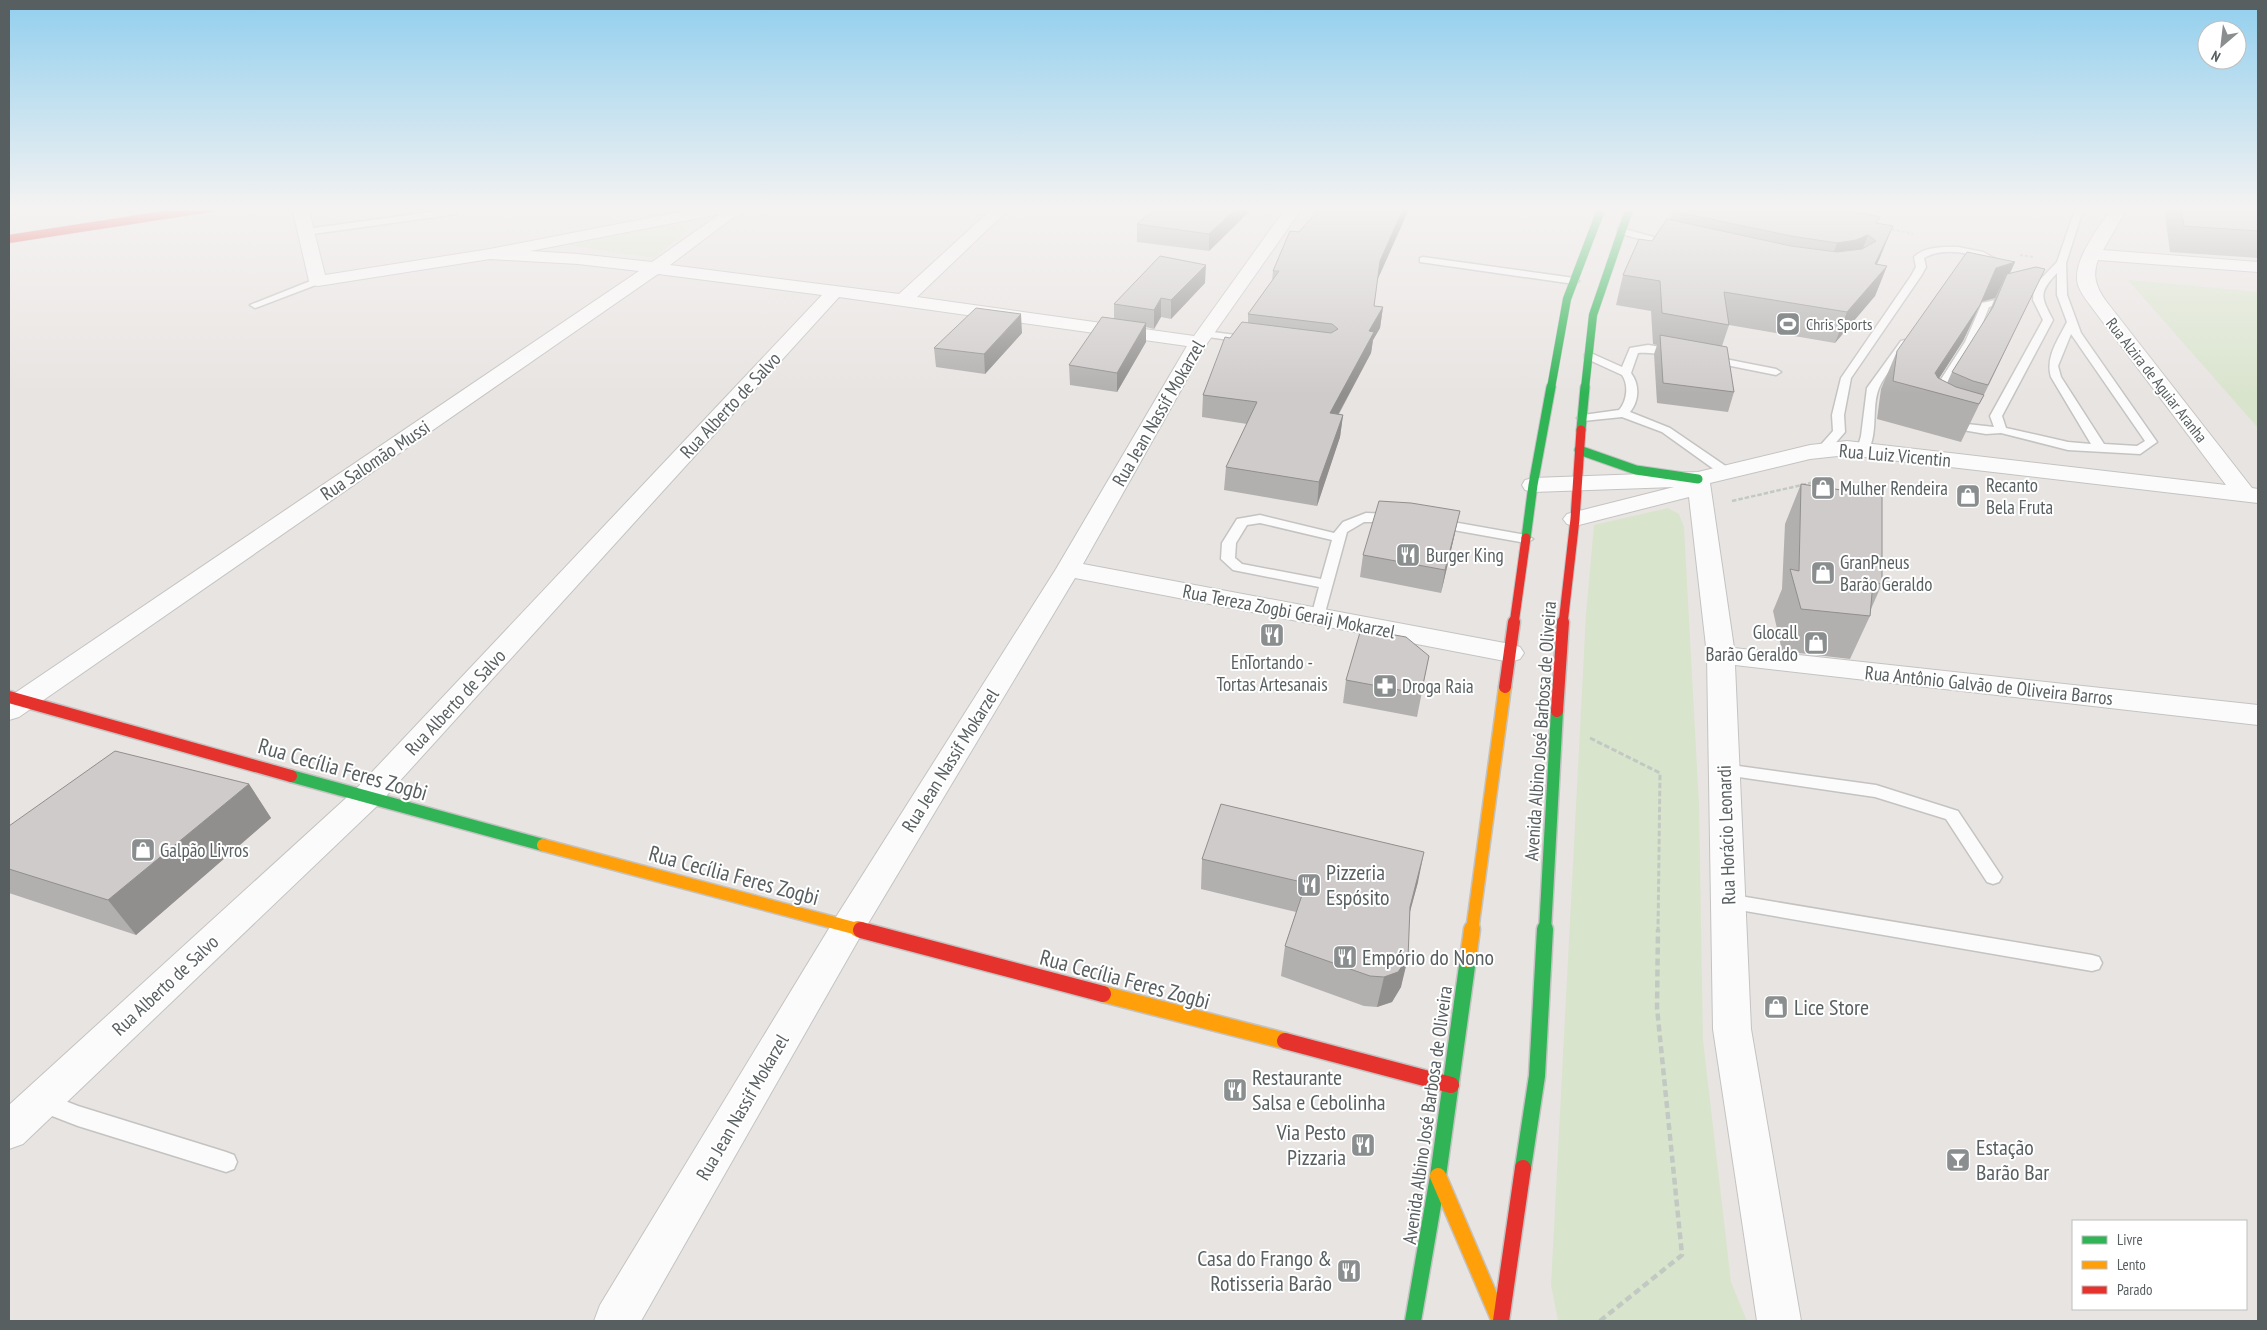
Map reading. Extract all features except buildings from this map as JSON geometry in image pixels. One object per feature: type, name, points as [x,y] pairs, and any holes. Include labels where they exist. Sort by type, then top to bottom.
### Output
[{"type":"main road","name":"Avenida Albino José Barbosa de Oliveira","points":[[1413,1321],[1438,1176],[1533,485],[1567,299],[1579,269]]},
{"type":"main road","name":"Avenida Albino José Barbosa de Oliveira","points":[[1501,1321],[1537,1076],[1560,646],[1575,520],[1579,450],[1593,315],[1608,269]]},
{"type":"main road","points":[[1579,450],[1636,470],[1708,486]]},
{"type":"main road","name":"Rua Cecília Feres Zogbi","points":[[14,702],[848,927],[1450,1085]]},
{"type":"main road","points":[[1438,1176],[1501,1321]]},
{"type":"street","points":[[315,269],[318,281],[394,269]]},
{"type":"street","name":"Rua Salomão Mussi","points":[[14,702],[653,269]]},
{"type":"street","points":[[663,269],[1202,338]]},
{"type":"street","points":[[903,300],[937,269]]},
{"type":"street","name":"Rua Jean Nassif Mokarzel","points":[[616,1321],[848,927],[1068,569],[1202,338],[1252,269]]},
{"type":"street","name":"Rua Alzira de Aguiar Aranha","points":[[2087,269],[2087,284],[2099,305],[2252,496]]},
{"type":"street","name":"Rua Alberto de Salvo","points":[[9,1130],[367,797],[834,292]]},
{"type":"street","name":"Rua Luiz Vicentin","points":[[1533,485],[1708,486],[1822,451],[1847,448],[2252,496]]},
{"type":"street","points":[[1575,520],[1708,486]]},
{"type":"street","name":"Rua Horácio Leonardi","points":[[1708,486],[1720,655],[1732,1029],[1779,1321]]},
{"type":"street","name":"Rua Tereza Zogbi Geraij Mokarzel","points":[[1068,569],[1510,653]]},
{"type":"street","name":"Rua Antônio Galvão de Oliveira Barros","points":[[1720,655],[2254,720]]},
{"type":"lane","points":[[1488,269],[1574,281]]},
{"type":"lane","points":[[1822,451],[1839,432],[1838,415],[1846,378],[1919,269]]},
{"type":"lane","points":[[1931,404],[1970,342],[1985,305],[2030,290],[2054,269]]},
{"type":"lane","points":[[1940,422],[1986,431],[2001,430],[2068,446],[2140,450],[2151,442],[2076,332],[2062,295],[2061,269]]},
{"type":"lane","points":[[255,305],[318,281]]},
{"type":"lane","points":[[2001,430],[1996,416],[2048,320],[2038,300],[2030,290]]},
{"type":"lane","points":[[2072,322],[2057,352],[2053,366],[2056,377],[2100,448]]},
{"type":"lane","points":[[1863,450],[1867,436],[1873,388],[1913,332]]},
{"type":"lane","points":[[1202,338],[1260,341]]},
{"type":"lane","points":[[1626,373],[1634,350],[1648,348],[1685,354]]},
{"type":"lane","points":[[1590,356],[1626,373],[1631,380],[1631,403],[1623,413]]},
{"type":"lane","points":[[1703,358],[1776,372]]},
{"type":"lane","points":[[1583,418],[1623,413],[1666,430],[1708,486]]},
{"type":"lane","points":[[1318,616],[1341,530],[1350,523],[1365,516],[1408,519]]},
{"type":"lane","points":[[1326,584],[1238,567],[1228,559],[1229,543],[1242,522],[1260,519],[1339,538]]},
{"type":"lane","points":[[1427,522],[1526,539]]},
{"type":"lane","points":[[1724,770],[1876,791],[1952,815],[1993,877]]},
{"type":"lane","points":[[1728,901],[2092,964]]},
{"type":"lane","points":[[40,1101],[78,1116],[226,1162]]},
{"type":"path","points":[[1708,486],[1836,478]]},
{"type":"path","points":[[1589,737],[1660,773],[1657,1008],[1682,1255],[1600,1321]]},
{"type":"green space","points":[[2128,280],[2258,292],[2258,428]]},
{"type":"green space","points":[[1668,508],[1679,514],[1684,527],[1699,804],[1703,1040],[1731,1282],[1747,1321],[1558,1321],[1551,1285],[1586,614],[1594,525]]},
{"type":"traffic: fast","points":[[1526,538],[1533,485],[1567,299],[1578,269]]},
{"type":"traffic: fast","points":[[1581,430],[1593,315],[1609,269]]},
{"type":"traffic: fast","points":[[1579,450],[1636,470],[1698,479]]},
{"type":"traffic: fast","points":[[1523,1168],[1537,1076],[1557,711]]},
{"type":"traffic: fast","points":[[291,776],[543,845]]},
{"type":"traffic: fast","points":[[1413,1321],[1438,1176],[1468,959]]},
{"type":"traffic: slow","points":[[1468,959],[1505,687]]},
{"type":"traffic: slow","points":[[543,845],[861,930]]},
{"type":"traffic: slow","points":[[1103,994],[1285,1041]]},
{"type":"traffic: slow","points":[[1438,1176],[1500,1321]]},
{"type":"traffic: jam","points":[[1557,711],[1560,646],[1575,519],[1581,430]]},
{"type":"traffic: jam","points":[[1505,687],[1526,538]]},
{"type":"traffic: jam","points":[[9,697],[291,776]]},
{"type":"traffic: jam","points":[[861,930],[1103,994]]},
{"type":"traffic: jam","points":[[1285,1041],[1451,1085]]},
{"type":"traffic: jam","points":[[1501,1321],[1523,1168]]},
{"type":"place","name":"Chris Sports","points":[[1788,324]]},
{"type":"place","name":"Mulher Rendeira","points":[[1823,488]]},
{"type":"place","name":"Recanto Bela Fruta","points":[[1968,496]]},
{"type":"place","name":"Burger King","points":[[1408,555]]},
{"type":"place","name":"GranPneus Barão Geraldo","points":[[1823,573]]},
{"type":"place","name":"EnTortando - Tortas Artesanais","points":[[1272,635]]},
{"type":"place","name":"Glocall Barão Geraldo","points":[[1816,643]]},
{"type":"place","name":"Droga Raia","points":[[1385,686]]},
{"type":"place","name":"Galpão Livros","points":[[143,850]]},
{"type":"place","name":"Pizzeria Espósito","points":[[1309,885]]},
{"type":"place","name":"Empório do Nono","points":[[1345,957]]},
{"type":"place","name":"Lice Store","points":[[1776,1007]]},
{"type":"place","name":"Restaurante Salsa e Cebolinha","points":[[1235,1090]]},
{"type":"place","name":"Via Pesto Pizzaria","points":[[1363,1145]]},
{"type":"place","name":"Estação Barão Bar","points":[[1958,1160]]},
{"type":"place","name":"Casa do Frango & Rotisseria Barão","points":[[1349,1271]]}]
